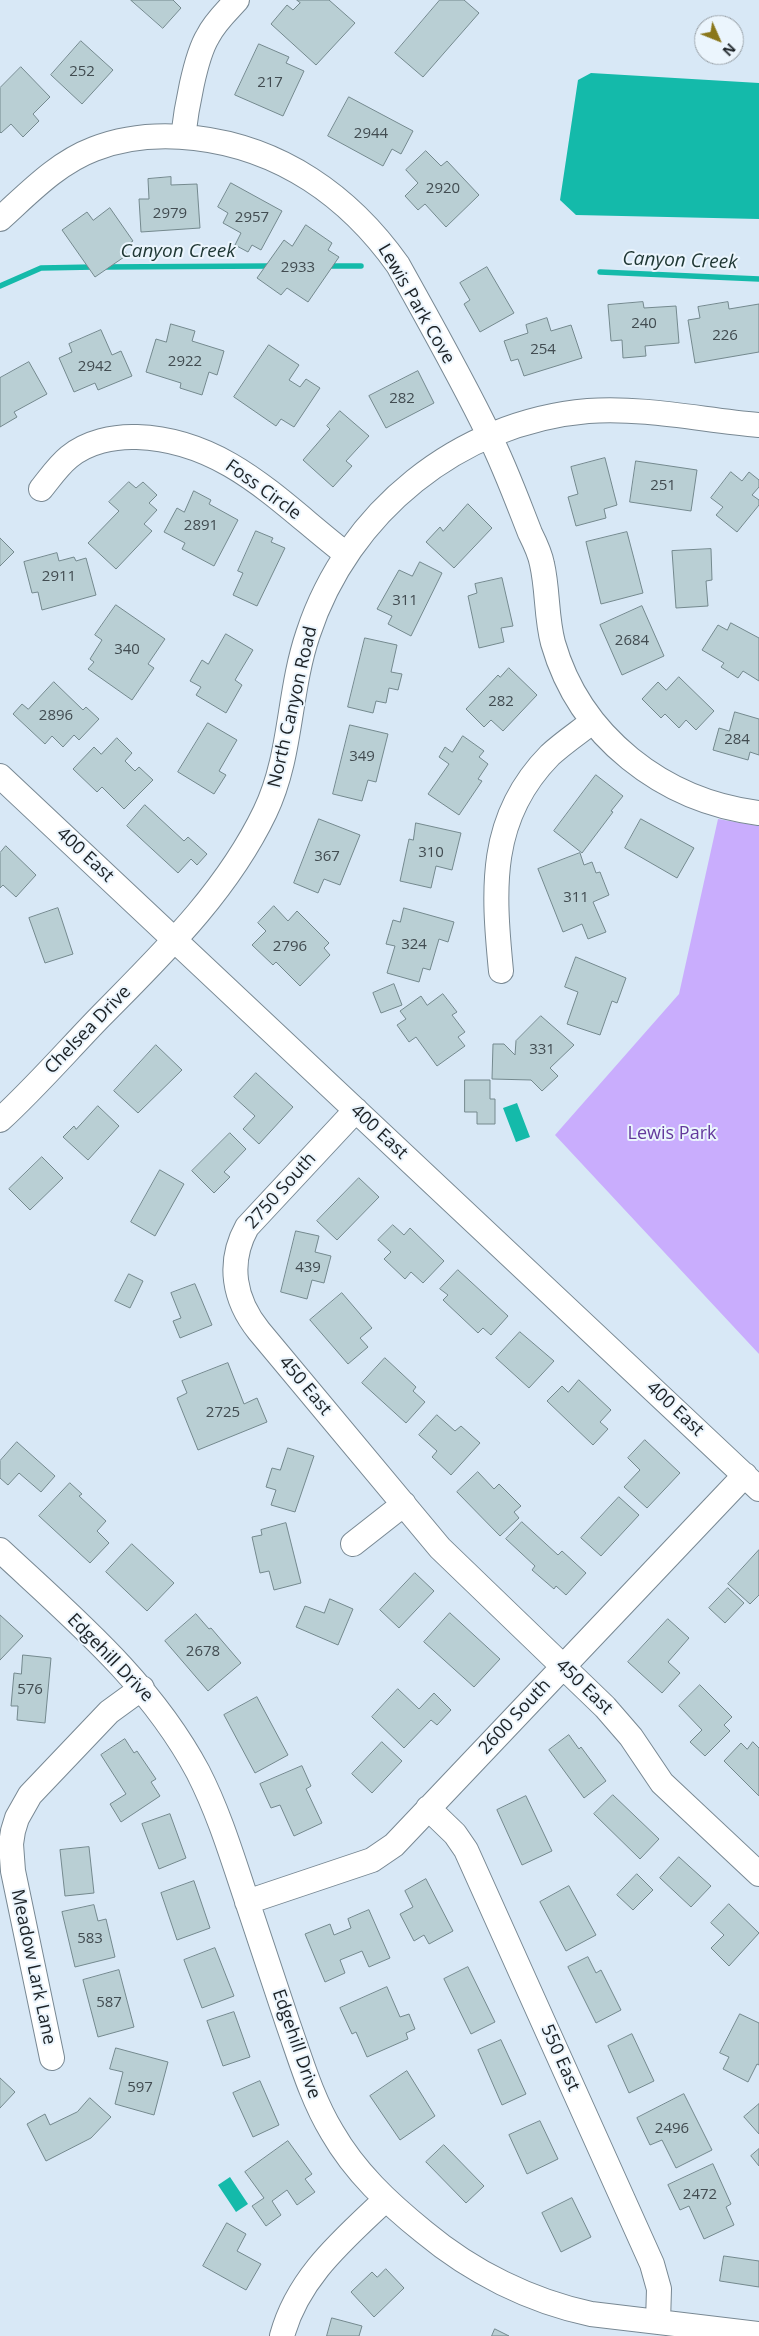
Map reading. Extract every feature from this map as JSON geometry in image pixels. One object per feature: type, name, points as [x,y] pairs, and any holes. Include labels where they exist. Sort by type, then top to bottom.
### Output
[{"type":"street","points":[[183,137],[187,108],[204,43],[212,29],[237,0]]},
{"type":"street","name":"Lewis Park Cove","points":[[0,219],[52,173],[72,160],[93,149],[136,137],[183,137],[234,144],[273,158],[326,189],[364,222],[398,265],[490,436],[540,556],[550,630],[555,649],[574,693],[592,722],[630,760],[666,784],[701,800],[759,813]]},
{"type":"street","name":"North Canyon Road","points":[[176,940],[222,884],[248,844],[266,808],[282,762],[296,681],[306,640],[330,581],[346,554],[370,524],[408,485],[446,457],[490,436],[535,421],[586,412],[631,411],[759,425]]},
{"type":"street","name":"Foss Circle","points":[[41,489],[70,456],[85,447],[103,440],[126,437],[164,440],[209,453],[235,466],[346,554]]},
{"type":"street","points":[[501,971],[496,918],[496,879],[500,843],[506,824],[514,806],[537,770],[551,754],[592,722]]},
{"type":"street","name":"400 East","points":[[0,776],[752,1482]]},
{"type":"street","name":"Chelsea Drive","points":[[0,1120],[176,940]]},
{"type":"street","name":"2750 South","points":[[236,1286],[237,1250],[247,1227],[356,1110]]},
{"type":"street","name":"450 East","points":[[236,1286],[251,1322],[460,1569],[563,1666],[620,1723],[662,1783],[759,1874]]},
{"type":"street","name":"2600 South","points":[[247,1902],[372,1860],[394,1845],[563,1666],[752,1482]]},
{"type":"street","points":[[354,1544],[404,1504]]},
{"type":"street","name":"Edgehill Drive","points":[[0,1550],[112,1654],[142,1688],[168,1722],[199,1773],[223,1829],[307,2080],[332,2133],[361,2175],[438,2244],[464,2262],[515,2289],[565,2308],[591,2314],[759,2334]]},
{"type":"street","name":"Meadow Lark Lane","points":[[52,2058],[13,1871],[11,1858],[13,1831],[17,1818],[30,1795],[109,1712],[142,1688]]},
{"type":"street","name":"550 East","points":[[428,1808],[454,1834],[466,1850],[652,2264],[659,2289],[658,2322]]},
{"type":"street","points":[[282,2336],[296,2298],[317,2267],[342,2239],[386,2199]]},
{"type":"green space","name":"Lewis Park","points":[[718,819],[759,826],[759,1354],[555,1135],[679,994]]},
{"type":"shaded area","points":[[591,73],[759,83],[759,219],[576,215],[560,200],[578,80]]},
{"type":"shaded area","points":[[517,1103],[530,1137],[516,1142],[503,1108]]},
{"type":"shaded area","points":[[230,2177],[248,2204],[236,2212],[218,2185]]},
{"type":"building","points":[[131,0],[173,0],[181,8],[163,28]]},
{"type":"building","points":[[297,0],[329,0],[355,23],[316,65],[271,24],[287,5],[293,10],[300,3]]},
{"type":"building","points":[[440,0],[464,0],[479,13],[423,77],[395,53]]},
{"type":"building","points":[[81,41],[113,70],[82,104],[51,75]]},
{"type":"building","points":[[259,44],[289,57],[286,63],[304,71],[283,116],[235,95]]},
{"type":"building","points":[[21,67],[50,97],[33,114],[39,121],[23,137],[11,124],[0,132],[0,88]]},
{"type":"building","points":[[349,97],[413,131],[401,154],[392,149],[383,166],[328,136]]},
{"type":"building","points":[[426,151],[441,166],[447,161],[479,195],[446,227],[425,204],[418,210],[405,196],[418,183],[406,170]]},
{"type":"building","points":[[171,177],[171,185],[197,184],[200,228],[141,232],[139,199],[149,199],[148,179]]},
{"type":"building","points":[[231,183],[282,211],[261,250],[252,245],[248,252],[235,245],[241,233],[223,223],[228,213],[218,207]]},
{"type":"building","points":[[110,208],[133,241],[123,248],[127,255],[95,277],[62,230],[87,212],[93,220]]},
{"type":"building","points":[[306,225],[332,243],[328,250],[339,257],[308,302],[287,288],[281,295],[257,278],[284,240],[292,246]]},
{"type":"building","points":[[487,267],[514,313],[480,332],[464,304],[470,300],[460,283]]},
{"type":"building","points":[[643,302],[644,308],[676,306],[679,343],[645,346],[646,356],[623,358],[622,340],[611,341],[608,305]]},
{"type":"building","points":[[728,302],[729,309],[759,304],[759,352],[695,363],[688,320],[700,318],[698,307]]},
{"type":"building","points":[[547,318],[551,331],[571,325],[582,358],[524,376],[518,359],[511,361],[504,341],[528,333],[526,325]]},
{"type":"building","points":[[171,324],[195,331],[192,341],[224,351],[217,375],[209,372],[202,395],[180,388],[181,383],[146,372],[156,339],[166,342]]},
{"type":"building","points":[[101,330],[112,355],[121,351],[132,376],[98,390],[95,383],[74,392],[59,358],[72,352],[69,344]]},
{"type":"building","points":[[269,345],[299,365],[289,380],[300,387],[306,379],[320,388],[294,427],[281,419],[276,426],[234,397]]},
{"type":"building","points":[[29,362],[47,394],[14,412],[17,417],[0,427],[0,378]]},
{"type":"building","points":[[418,371],[434,403],[386,428],[369,396]]},
{"type":"building","points":[[340,411],[369,436],[346,461],[352,466],[333,487],[303,460],[330,429],[327,426]]},
{"type":"building","points":[[605,458],[617,505],[604,509],[606,518],[576,526],[568,497],[578,494],[571,467]]},
{"type":"building","points":[[636,461],[697,470],[691,511],[630,502]]},
{"type":"building","points":[[731,472],[742,481],[749,472],[759,480],[759,487],[752,495],[759,500],[759,505],[737,532],[716,515],[723,507],[711,498]]},
{"type":"building","points":[[129,482],[136,488],[143,482],[157,495],[149,503],[157,510],[144,524],[152,531],[116,569],[88,543],[119,511],[109,502]]},
{"type":"building","points":[[194,491],[211,500],[209,504],[238,520],[214,566],[182,549],[185,543],[164,532],[177,508],[184,512]]},
{"type":"building","points":[[468,504],[492,528],[454,568],[426,542],[440,527],[443,531]]},
{"type":"building","points":[[256,531],[273,538],[271,542],[285,548],[257,606],[233,595],[243,573],[238,571]]},
{"type":"building","points":[[627,532],[643,593],[601,604],[586,542]]},
{"type":"building","points":[[0,538],[14,552],[0,566]]},
{"type":"building","points":[[711,549],[712,580],[706,581],[708,606],[676,608],[672,551]]},
{"type":"building","points":[[57,553],[59,561],[74,557],[76,561],[86,558],[96,595],[42,610],[38,592],[32,593],[24,562]]},
{"type":"building","points":[[420,562],[442,573],[411,636],[388,624],[392,616],[377,609],[399,570],[412,576]]},
{"type":"building","points":[[502,578],[513,626],[501,628],[504,642],[479,648],[468,596],[477,593],[475,584]]},
{"type":"building","points":[[116,605],[165,639],[148,664],[154,668],[132,700],[88,669],[94,662],[90,659],[102,640],[95,635]]},
{"type":"building","points":[[642,606],[664,656],[622,675],[600,625]]},
{"type":"building","points":[[731,623],[759,638],[759,681],[743,671],[738,678],[721,667],[724,663],[702,650],[718,625],[727,630]]},
{"type":"building","points":[[226,634],[253,650],[235,680],[242,685],[226,713],[196,695],[201,687],[190,681],[202,660],[208,664]]},
{"type":"building","points":[[365,638],[397,645],[391,672],[402,674],[398,690],[389,688],[386,703],[376,701],[373,713],[348,707]]},
{"type":"building","points":[[509,668],[537,695],[503,731],[491,720],[484,727],[466,709],[498,675],[500,677]]},
{"type":"building","points":[[679,677],[714,711],[696,730],[686,720],[679,728],[665,714],[661,718],[642,699],[658,682],[666,690]]},
{"type":"building","points":[[54,682],[83,710],[86,707],[99,719],[79,740],[74,735],[63,747],[52,736],[45,744],[13,714],[22,704],[28,709]]},
{"type":"building","points":[[735,712],[759,719],[759,755],[750,752],[748,760],[713,750],[719,728],[729,731]]},
{"type":"building","points":[[208,723],[237,740],[219,771],[226,775],[214,794],[178,772]]},
{"type":"building","points":[[350,725],[388,734],[376,782],[368,780],[362,801],[333,794]]},
{"type":"building","points":[[463,736],[484,751],[479,757],[488,764],[478,779],[482,781],[459,815],[428,794],[449,764],[439,757],[445,747],[452,752]]},
{"type":"building","points":[[117,738],[132,753],[125,761],[135,771],[139,767],[153,780],[124,809],[102,787],[97,792],[73,769],[94,747],[101,754]]},
{"type":"building","points":[[596,775],[623,796],[582,853],[554,831]]},
{"type":"building","points":[[145,805],[184,841],[188,837],[207,854],[197,865],[191,859],[178,873],[127,826]]},
{"type":"building","points":[[319,819],[360,835],[340,885],[324,879],[318,893],[294,883]]},
{"type":"building","points":[[641,819],[694,848],[677,878],[625,848]]},
{"type":"building","points":[[416,823],[461,833],[452,870],[436,866],[431,888],[400,881],[409,839],[413,840]]},
{"type":"building","points":[[6,846],[36,875],[16,897],[3,885],[0,888],[0,853]]},
{"type":"building","points":[[580,853],[584,865],[592,862],[596,873],[600,872],[609,895],[593,902],[606,932],[588,939],[582,924],[563,932],[538,869]]},
{"type":"building","points":[[274,906],[288,921],[297,911],[329,943],[324,948],[330,955],[300,986],[276,962],[273,965],[252,945],[266,931],[258,923]]},
{"type":"building","points":[[58,908],[73,954],[45,963],[29,918]]},
{"type":"building","points":[[404,908],[454,922],[448,942],[439,939],[430,970],[423,968],[419,982],[387,973],[395,946],[386,944],[393,920],[400,922]]},
{"type":"building","points":[[576,957],[626,978],[617,1003],[612,1001],[600,1035],[567,1024],[578,992],[565,987]]},
{"type":"building","points":[[394,984],[402,1005],[381,1013],[373,993]]},
{"type":"building","points":[[443,994],[457,1012],[452,1015],[465,1032],[458,1037],[465,1046],[437,1066],[416,1037],[409,1042],[397,1025],[406,1019],[400,1011],[421,996],[427,1005]]},
{"type":"building","points":[[541,1016],[574,1045],[550,1068],[558,1076],[542,1091],[531,1080],[492,1079],[493,1044],[504,1044],[515,1055],[516,1041]]},
{"type":"building","points":[[156,1045],[182,1070],[138,1113],[114,1091]]},
{"type":"building","points":[[256,1073],[293,1107],[259,1144],[243,1129],[255,1116],[234,1097]]},
{"type":"building","points":[[465,1080],[490,1080],[490,1099],[495,1099],[495,1124],[477,1124],[477,1112],[465,1112]]},
{"type":"building","points":[[98,1106],[119,1126],[88,1160],[63,1137],[74,1126],[76,1129]]},
{"type":"building","points":[[230,1133],[246,1149],[224,1172],[230,1177],[214,1193],[192,1171]]},
{"type":"building","points":[[42,1157],[63,1178],[30,1210],[9,1189]]},
{"type":"building","points":[[160,1170],[184,1184],[155,1236],[131,1222]]},
{"type":"building","points":[[359,1178],[379,1197],[337,1240],[317,1221]]},
{"type":"building","points":[[393,1225],[404,1235],[410,1228],[444,1261],[423,1283],[411,1272],[405,1279],[384,1259],[391,1252],[378,1240]]},
{"type":"building","points":[[296,1231],[319,1236],[315,1252],[331,1256],[324,1283],[312,1280],[307,1299],[281,1292]]},
{"type":"building","points":[[458,1270],[508,1316],[491,1335],[483,1328],[478,1333],[443,1300],[448,1295],[440,1289]]},
{"type":"building","points":[[129,1274],[143,1281],[130,1308],[115,1301]]},
{"type":"building","points":[[195,1284],[212,1325],[180,1338],[173,1321],[181,1318],[171,1293]]},
{"type":"building","points":[[342,1293],[372,1328],[360,1338],[368,1347],[348,1364],[310,1320]]},
{"type":"building","points":[[520,1332],[554,1361],[529,1388],[496,1358]]},
{"type":"building","points":[[385,1358],[416,1387],[413,1391],[425,1402],[406,1423],[362,1383]]},
{"type":"building","points":[[228,1363],[244,1404],[257,1398],[267,1422],[198,1450],[177,1398],[187,1393],[182,1381]]},
{"type":"building","points":[[579,1380],[611,1410],[600,1422],[608,1429],[593,1445],[547,1401],[562,1386],[568,1392]]},
{"type":"building","points":[[437,1415],[455,1431],[461,1426],[480,1443],[451,1475],[432,1457],[437,1451],[419,1435]]},
{"type":"building","points":[[645,1440],[680,1473],[647,1508],[624,1487],[640,1470],[628,1458]]},
{"type":"building","points":[[17,1442],[55,1476],[41,1492],[19,1473],[8,1485],[0,1478],[0,1461]]},
{"type":"building","points":[[288,1448],[314,1456],[295,1512],[271,1505],[276,1490],[266,1487],[272,1468],[280,1470]]},
{"type":"building","points":[[478,1472],[494,1489],[499,1484],[521,1506],[514,1512],[519,1518],[500,1536],[457,1492]]},
{"type":"building","points":[[70,1483],[82,1494],[79,1496],[106,1521],[97,1531],[109,1543],[90,1563],[39,1516]]},
{"type":"building","points":[[619,1497],[639,1515],[601,1556],[581,1538]]},
{"type":"building","points":[[522,1522],[558,1555],[562,1551],[586,1573],[566,1595],[556,1586],[554,1589],[532,1570],[535,1566],[506,1539]]},
{"type":"building","points":[[286,1523],[301,1583],[274,1590],[269,1571],[260,1573],[252,1537],[262,1535],[261,1530]]},
{"type":"building","points":[[132,1544],[174,1583],[147,1611],[106,1572]]},
{"type":"building","points":[[759,1550],[759,1595],[750,1604],[728,1584]]},
{"type":"building","points":[[415,1573],[434,1591],[399,1628],[380,1610]]},
{"type":"building","points":[[728,1588],[744,1603],[725,1623],[709,1608]]},
{"type":"building","points":[[330,1599],[353,1609],[338,1645],[296,1627],[305,1606],[324,1613]]},
{"type":"building","points":[[450,1613],[500,1659],[474,1687],[424,1642]]},
{"type":"building","points":[[196,1614],[209,1629],[211,1628],[241,1663],[208,1691],[165,1641]]},
{"type":"building","points":[[0,1615],[23,1636],[0,1660]]},
{"type":"building","points":[[668,1619],[689,1638],[668,1662],[680,1673],[662,1693],[628,1662]]},
{"type":"building","points":[[23,1655],[51,1658],[45,1723],[17,1720],[18,1706],[11,1706],[14,1673],[21,1674]]},
{"type":"building","points":[[700,1685],[732,1717],[724,1725],[730,1731],[705,1756],[690,1742],[702,1730],[679,1706]]},
{"type":"building","points":[[398,1689],[419,1709],[434,1693],[451,1710],[437,1725],[431,1720],[404,1748],[372,1717]]},
{"type":"building","points":[[257,1697],[288,1755],[255,1773],[224,1715]]},
{"type":"building","points":[[569,1735],[579,1749],[581,1747],[606,1781],[584,1798],[549,1750]]},
{"type":"building","points":[[125,1739],[134,1753],[137,1751],[156,1779],[151,1782],[160,1796],[121,1822],[110,1804],[126,1794],[101,1755]]},
{"type":"building","points":[[382,1742],[402,1761],[372,1793],[352,1774]]},
{"type":"building","points":[[753,1742],[759,1748],[759,1796],[724,1761],[741,1743],[747,1749]]},
{"type":"building","points":[[302,1766],[311,1786],[306,1789],[322,1823],[294,1836],[280,1805],[271,1808],[260,1784]]},
{"type":"building","points":[[613,1795],[659,1839],[640,1859],[594,1814]]},
{"type":"building","points":[[526,1796],[552,1851],[522,1865],[497,1810]]},
{"type":"building","points":[[170,1814],[186,1858],[159,1869],[142,1824]]},
{"type":"building","points":[[89,1847],[94,1893],[65,1896],[60,1850]]},
{"type":"building","points":[[679,1857],[711,1886],[691,1907],[660,1878]]},
{"type":"building","points":[[637,1874],[653,1890],[633,1910],[617,1895]]},
{"type":"building","points":[[426,1879],[453,1931],[429,1944],[424,1935],[414,1941],[400,1914],[413,1907],[405,1891]]},
{"type":"building","points":[[194,1881],[210,1928],[177,1940],[161,1893]]},
{"type":"building","points":[[569,1886],[596,1935],[566,1951],[540,1902]]},
{"type":"building","points":[[729,1904],[759,1933],[729,1966],[711,1948],[724,1935],[711,1923]]},
{"type":"building","points":[[94,1905],[98,1921],[106,1919],[115,1957],[75,1967],[62,1912]]},
{"type":"building","points":[[369,1910],[390,1958],[369,1967],[362,1951],[340,1960],[345,1973],[325,1982],[305,1934],[330,1924],[334,1935],[351,1928],[348,1919]]},
{"type":"building","points":[[215,1948],[234,1996],[202,2008],[184,1960]]},
{"type":"building","points":[[588,1957],[596,1973],[601,1970],[621,2010],[596,2023],[568,1967]]},
{"type":"building","points":[[468,1967],[495,2022],[471,2034],[444,1979]]},
{"type":"building","points":[[119,1970],[134,2027],[98,2037],[83,1980]]},
{"type":"building","points":[[387,1987],[400,2017],[409,2014],[415,2029],[406,2033],[408,2039],[367,2057],[356,2032],[352,2034],[340,2008]]},
{"type":"building","points":[[234,2012],[250,2057],[223,2066],[207,2021]]},
{"type":"building","points":[[740,2014],[759,2023],[759,2065],[757,2064],[748,2082],[723,2069],[729,2057],[720,2053]]},
{"type":"building","points":[[632,2034],[654,2081],[629,2093],[608,2046]]},
{"type":"building","points":[[501,2040],[526,2094],[502,2105],[478,2050]]},
{"type":"building","points":[[116,2048],[168,2062],[154,2115],[115,2104],[123,2072],[110,2069]]},
{"type":"building","points":[[407,2071],[435,2116],[400,2140],[370,2096]]},
{"type":"building","points":[[0,2078],[15,2092],[0,2108]]},
{"type":"building","points":[[260,2081],[279,2125],[253,2137],[233,2093]]},
{"type":"building","points":[[684,2094],[712,2150],[676,2168],[662,2140],[650,2145],[637,2118]]},
{"type":"building","points":[[90,2098],[111,2117],[91,2138],[46,2161],[27,2124],[45,2114],[50,2125],[77,2112]]},
{"type":"building","points":[[759,2104],[759,2134],[744,2117]]},
{"type":"building","points":[[540,2121],[558,2159],[527,2174],[509,2135]]},
{"type":"building","points":[[288,2141],[312,2174],[305,2179],[315,2192],[297,2205],[287,2190],[272,2201],[281,2215],[266,2226],[252,2206],[264,2198],[245,2172]]},
{"type":"building","points":[[444,2145],[484,2186],[466,2203],[426,2162]]},
{"type":"building","points":[[759,2149],[759,2166],[751,2156]]},
{"type":"building","points":[[713,2164],[731,2204],[726,2207],[734,2225],[704,2239],[689,2206],[680,2210],[668,2185]]},
{"type":"building","points":[[572,2198],[591,2237],[561,2252],[542,2213]]},
{"type":"building","points":[[227,2223],[246,2234],[237,2251],[261,2264],[246,2290],[203,2266]]},
{"type":"building","points":[[724,2256],[759,2261],[759,2287],[720,2281]]},
{"type":"building","points":[[386,2269],[404,2288],[374,2317],[351,2292],[372,2272],[377,2277]]},
{"type":"building","points":[[332,2318],[362,2326],[359,2336],[327,2336]]},
{"type":"building","points":[[495,2329],[509,2336],[492,2336]]},
{"type":"waterway","name":"Canyon Creek","points":[[103,267],[271,266]]},
{"type":"waterway","name":"Canyon Creek","points":[[326,266],[361,266]]},
{"type":"waterway","name":"Canyon Creek","points":[[0,286],[41,268],[94,267]]},
{"type":"waterway","name":"Canyon Creek","points":[[600,272],[759,279]]}]
